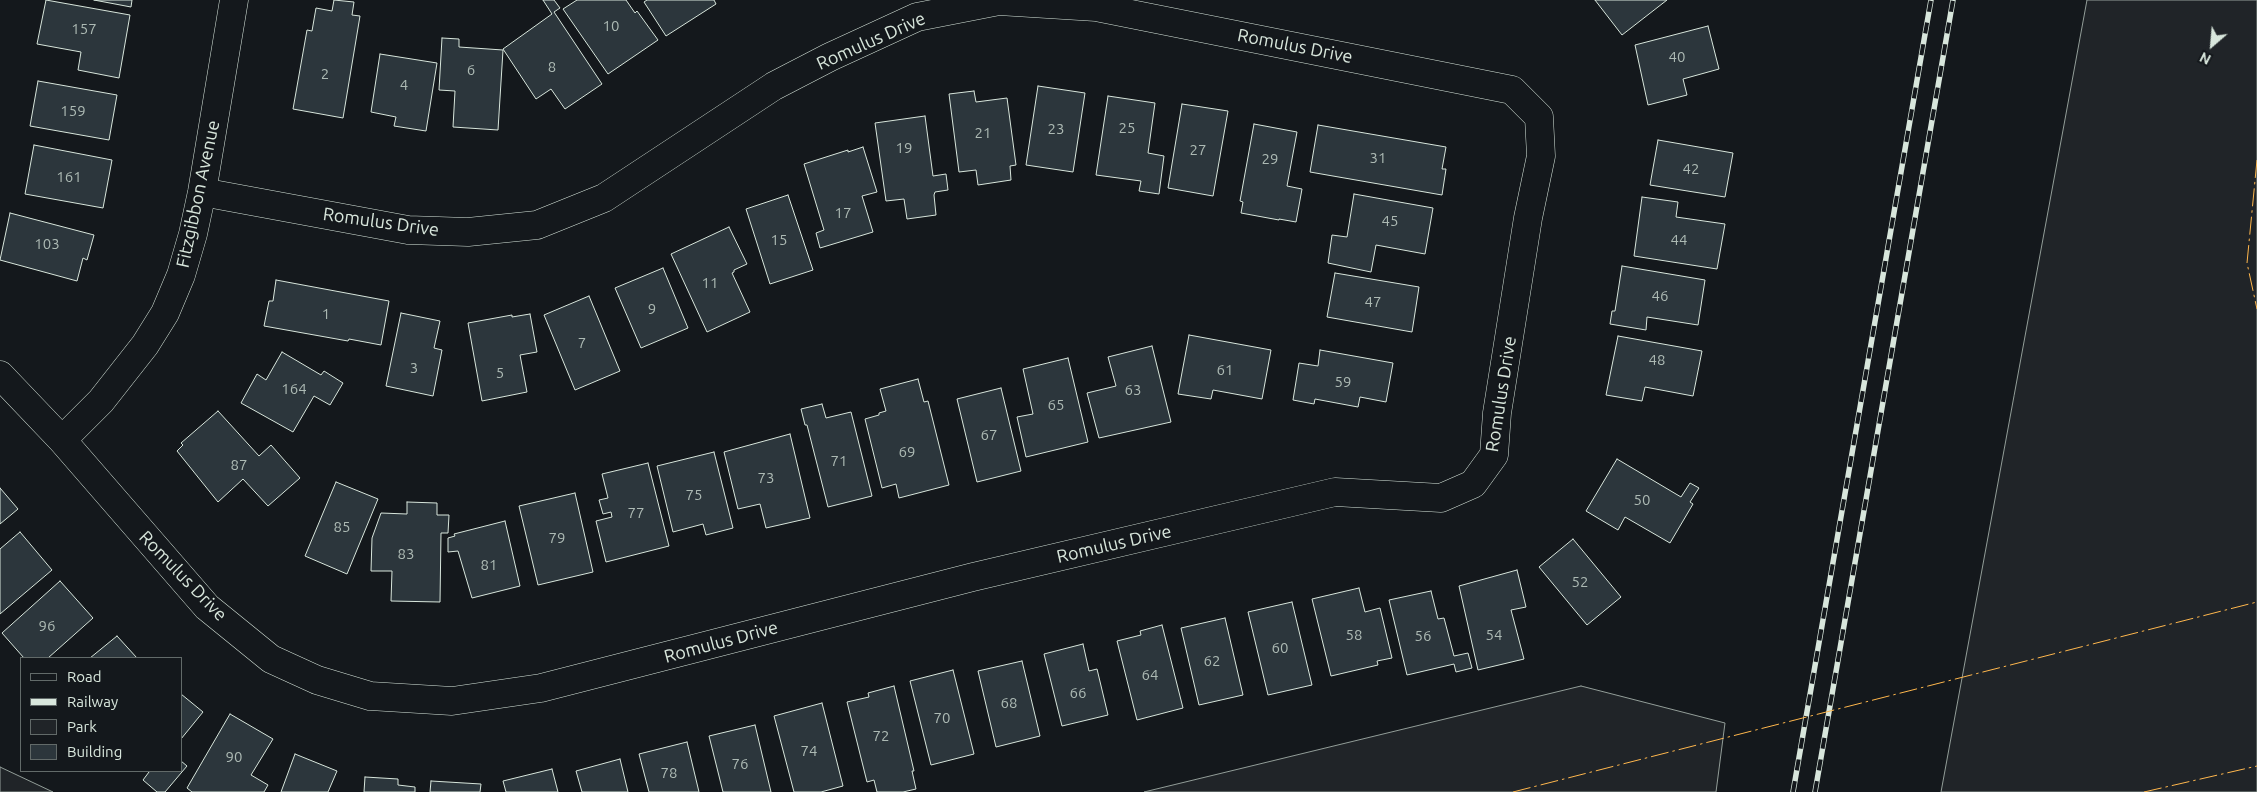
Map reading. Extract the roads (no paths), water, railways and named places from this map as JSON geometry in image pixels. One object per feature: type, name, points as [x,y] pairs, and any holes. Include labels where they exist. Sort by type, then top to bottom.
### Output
[{"type":"street","name":"Fitzgibbon Avenue","points":[[62,440],[101,401],[145,345],[165,313],[183,267],[193,234],[202,192],[234,0]]},
{"type":"street","name":"Romulus Drive","points":[[0,376],[62,440],[207,607],[271,659],[317,680],[370,696],[452,701],[541,688],[973,577],[1335,492],[1441,498],[1473,484],[1494,455],[1500,393],[1528,218],[1541,156],[1538,117],[1512,90],[1096,7],[999,1],[917,17],[830,57],[774,86],[604,198],[537,225],[468,232],[408,230],[202,192]]},
{"type":"railway","points":[[1793,792],[1931,0]]},
{"type":"railway","points":[[1815,792],[1953,0]]}]
